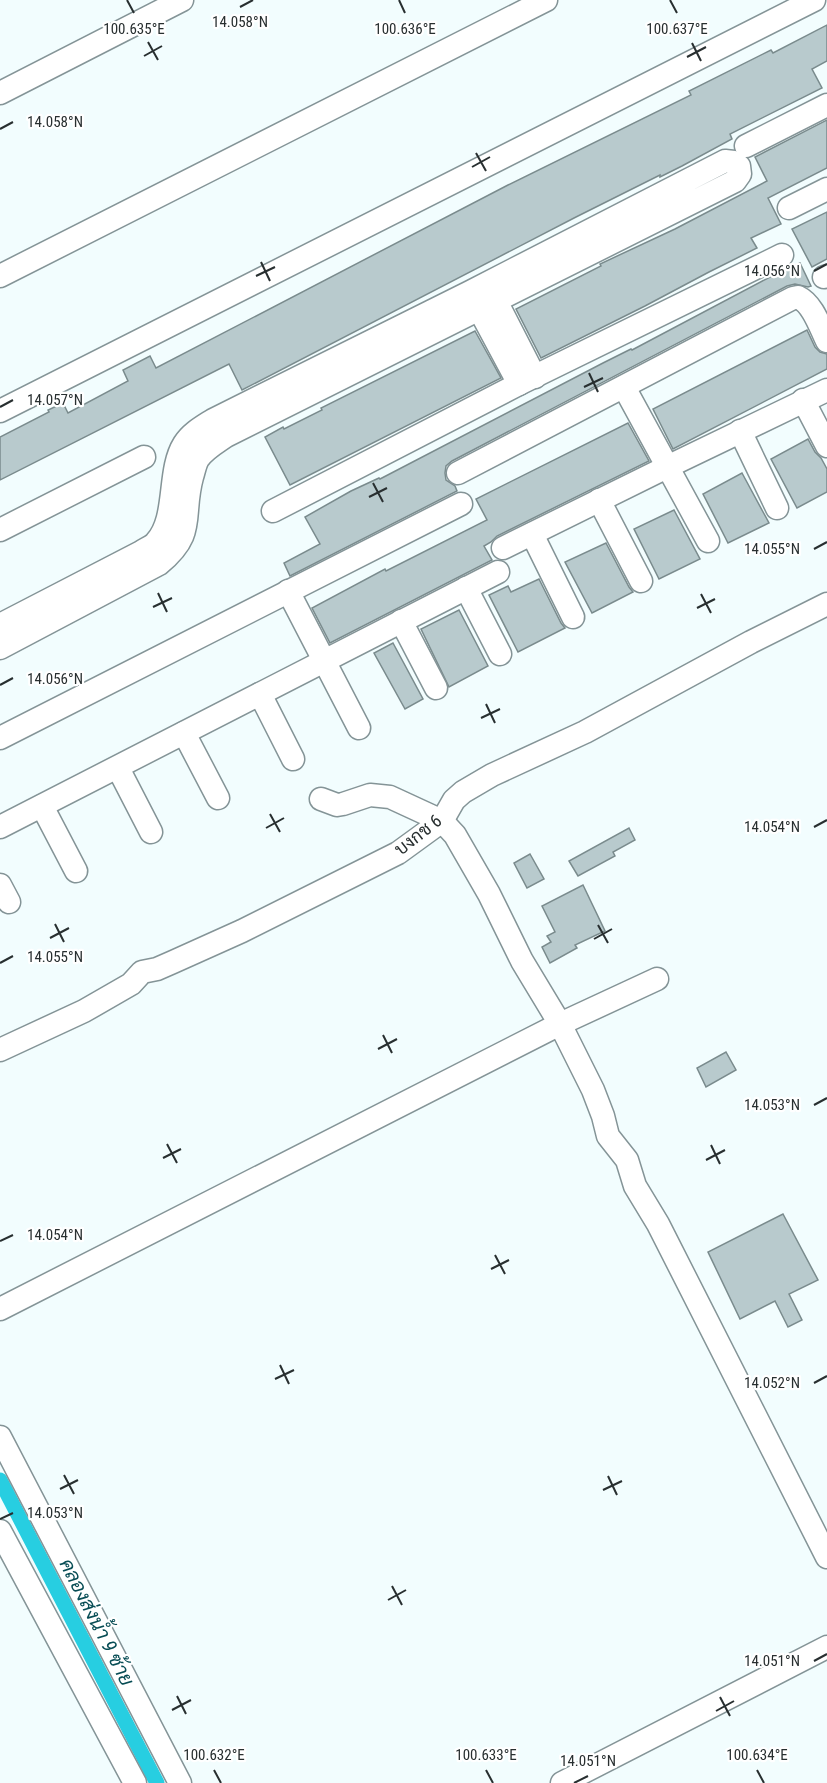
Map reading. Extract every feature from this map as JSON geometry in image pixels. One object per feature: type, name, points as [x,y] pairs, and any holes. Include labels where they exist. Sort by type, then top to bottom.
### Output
[{"type":"street","points":[[0,93],[182,0]]},
{"type":"street","points":[[0,276],[546,0]]},
{"type":"street","points":[[0,411],[814,0]]},
{"type":"street","points":[[746,146],[827,105]]},
{"type":"street","points":[[0,648],[159,564],[172,554],[182,539],[188,517],[177,459],[185,443],[195,431],[213,420],[735,181],[740,174],[739,166],[734,162],[725,161],[483,296]]},
{"type":"street","points":[[789,208],[827,189]]},
{"type":"street","points":[[273,511],[527,380],[782,255]]},
{"type":"street","points":[[483,296],[527,380]]},
{"type":"street","points":[[458,473],[798,297],[810,307],[827,342]]},
{"type":"street","points":[[624,387],[708,541]]},
{"type":"street","points":[[503,548],[827,390]]},
{"type":"street","points":[[803,400],[827,446]]},
{"type":"street","points":[[740,431],[777,508]]},
{"type":"street","points":[[0,530],[144,457]]},
{"type":"street","points":[[0,625],[156,543],[182,484]]},
{"type":"street","points":[[599,500],[641,581]]},
{"type":"street","points":[[0,738],[461,504]]},
{"type":"street","points":[[532,534],[573,617]]},
{"type":"street","points":[[0,827],[498,572]]},
{"type":"street","points":[[466,588],[500,654]]},
{"type":"street","points":[[288,591],[359,728]]},
{"type":"street","name":"บงกช 6","points":[[0,1050],[84,1011],[131,984],[142,972],[157,969],[242,931],[398,853],[442,821],[454,800],[463,792],[492,775],[585,732],[751,642],[827,604]]},
{"type":"street","points":[[401,621],[436,688]]},
{"type":"street","points":[[260,694],[294,759]]},
{"type":"street","points":[[184,733],[218,798]]},
{"type":"street","points":[[117,768],[151,832]]},
{"type":"street","points":[[321,799],[337,805],[370,795],[380,795],[404,802],[442,821],[455,835],[522,961],[560,1024],[593,1090],[608,1136],[627,1160],[635,1186],[658,1224],[827,1557]]},
{"type":"street","points":[[42,806],[76,871]]},
{"type":"street","points":[[0,1309],[560,1024],[657,979]]},
{"type":"street","points":[[0,1437],[180,1783]]},
{"type":"street","points":[[0,1530],[135,1783]]},
{"type":"street","points":[[562,1783],[827,1647]]},
{"type":"building","points":[[827,25],[827,61],[812,69],[822,88],[730,134],[732,139],[242,390],[229,364],[0,480],[0,437],[49,412],[48,410],[63,403],[68,413],[128,381],[123,370],[150,356],[156,368],[508,185],[691,95],[689,91],[771,50],[773,53]]},
{"type":"building","points":[[827,120],[827,168],[768,198],[781,224],[751,238],[757,248],[541,358],[516,309],[601,266],[600,264],[675,229],[767,181],[755,157]]},
{"type":"building","points":[[827,212],[827,259],[812,267],[792,229]]},
{"type":"building","points":[[800,263],[811,286],[795,284],[787,286],[452,461],[446,466],[446,480],[455,486],[457,491],[290,576],[284,563],[320,544],[305,517],[351,491],[380,479]]},
{"type":"building","points":[[807,330],[815,347],[827,354],[827,369],[673,449],[653,409]]},
{"type":"building","points":[[475,331],[501,378],[290,485],[265,437]]},
{"type":"building","points":[[628,423],[649,461],[497,536],[484,546],[492,560],[330,643],[312,608],[385,569],[386,571],[487,520],[476,499]]},
{"type":"building","points":[[808,439],[827,469],[827,492],[797,508],[771,459]]},
{"type":"building","points":[[742,473],[769,523],[728,543],[703,494]]},
{"type":"building","points":[[674,510],[700,559],[659,579],[634,529]]},
{"type":"building","points":[[606,543],[633,592],[592,613],[565,562]]},
{"type":"building","points":[[539,579],[565,628],[518,652],[489,595],[508,586],[511,592]]},
{"type":"building","points":[[459,610],[488,666],[449,687],[421,629]]},
{"type":"building","points":[[393,643],[423,699],[405,709],[374,653]]},
{"type":"building","points":[[629,828],[635,840],[613,852],[615,856],[578,876],[569,861]]},
{"type":"building","points":[[530,854],[544,879],[527,888],[514,863]]},
{"type":"building","points":[[583,885],[605,931],[575,945],[577,948],[550,963],[542,947],[551,942],[547,936],[555,932],[542,906]]},
{"type":"building","points":[[726,1052],[736,1070],[706,1087],[697,1068]]},
{"type":"building","points":[[783,1214],[818,1280],[789,1294],[802,1320],[788,1327],[775,1301],[740,1319],[708,1252]]},
{"type":"waterway","name":"คลองส่งน้ำ 9 ซ้าย","points":[[0,1480],[157,1783]]}]
